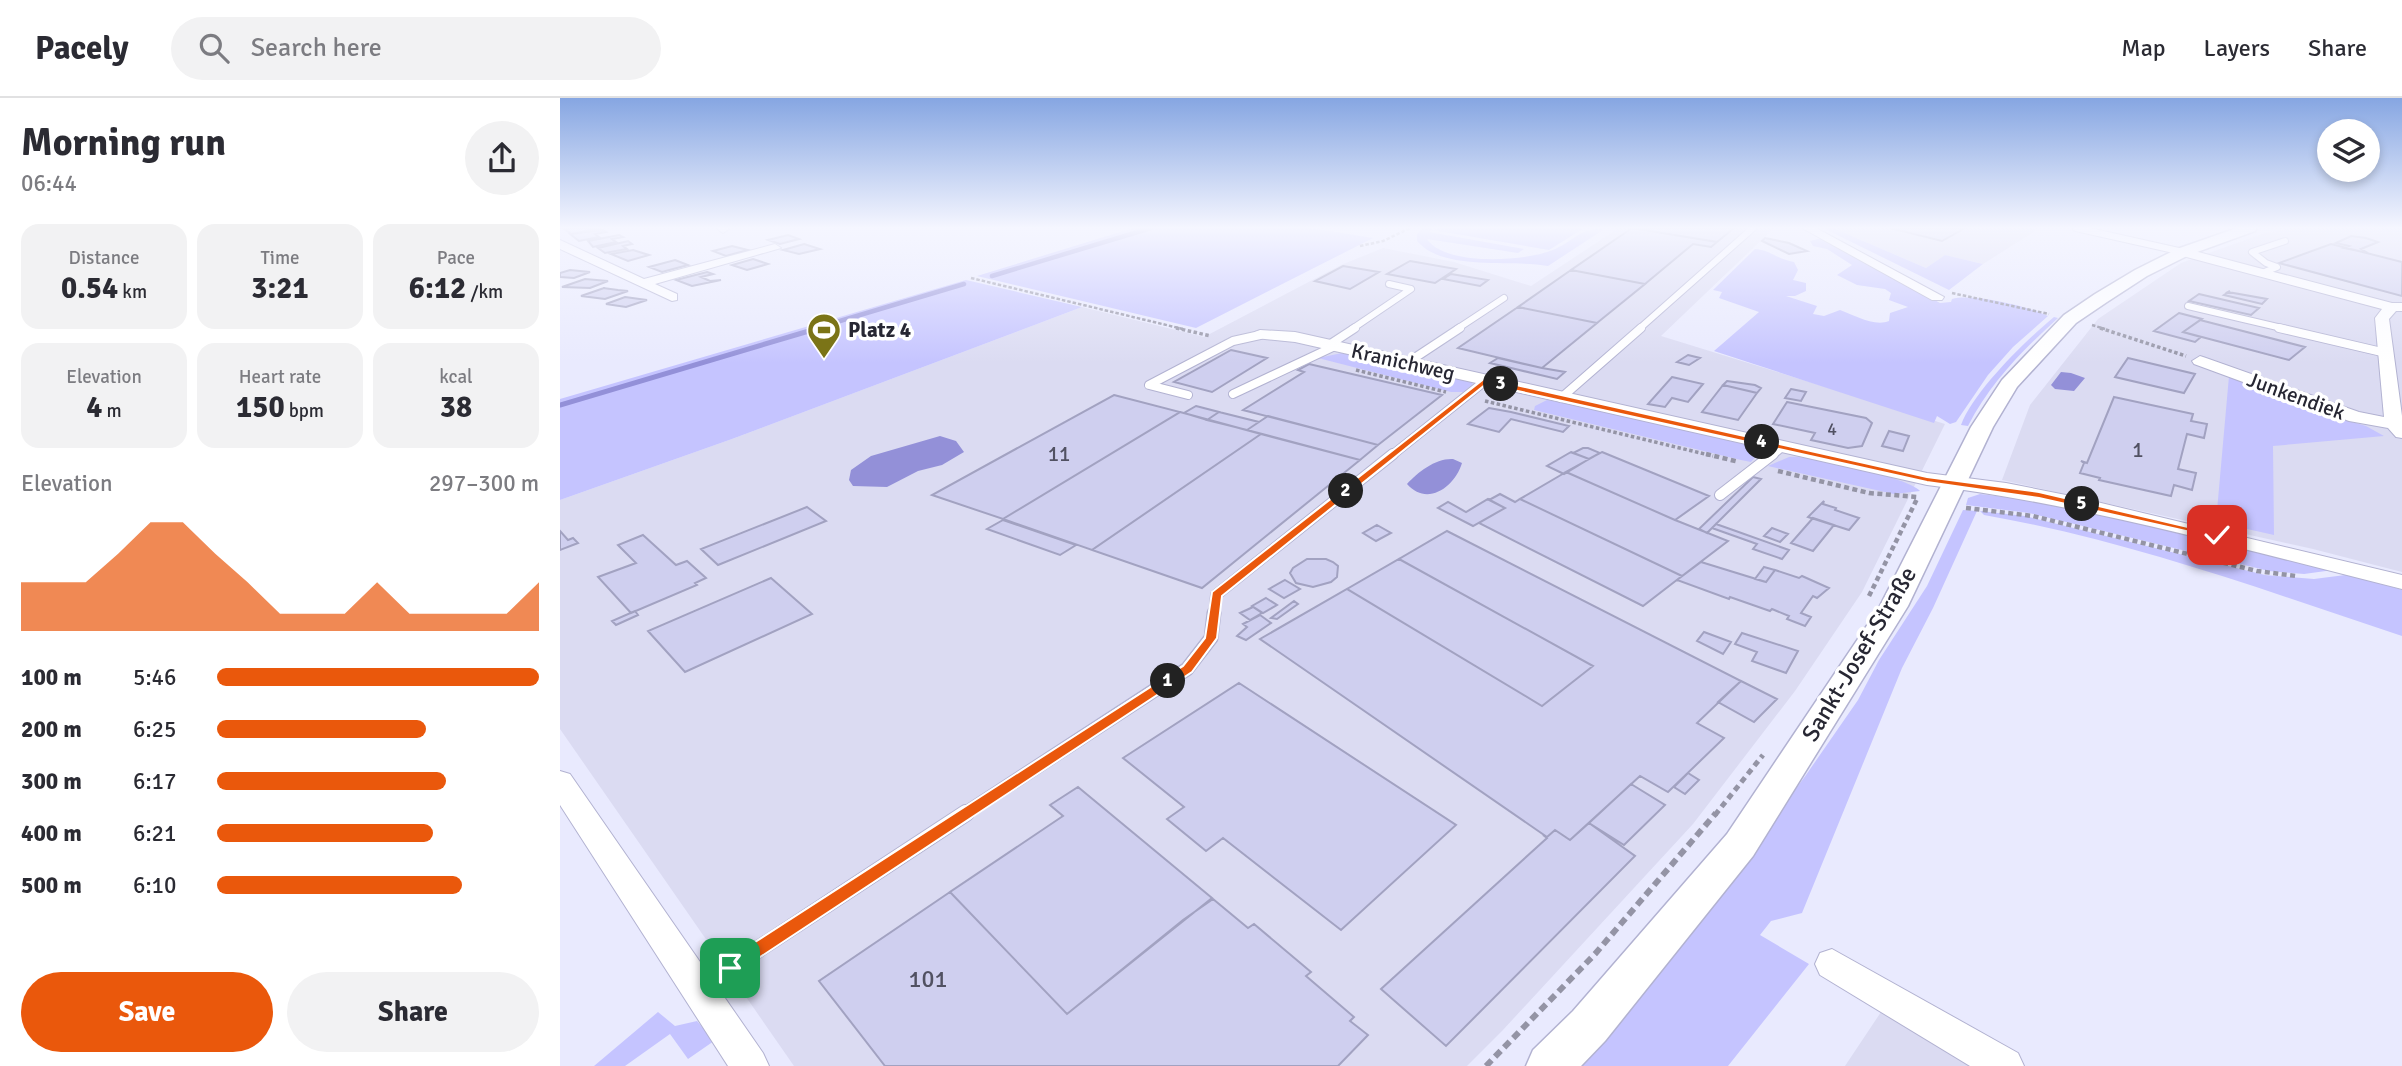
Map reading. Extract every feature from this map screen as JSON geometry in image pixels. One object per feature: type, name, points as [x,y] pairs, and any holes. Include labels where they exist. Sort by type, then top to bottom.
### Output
[{"type":"street","points":[[622,273],[672,297]]},
{"type":"street","points":[[643,283],[680,273]]},
{"type":"street","points":[[1892,273],[1937,297]]},
{"type":"street","name":"Sankt-Josef-Straße","points":[[1549,1066],[1589,1026],[1740,845],[1894,606],[1940,481],[1982,427],[2009,384],[2070,319],[2141,273]]},
{"type":"street","name":"Junkendiek","points":[[2263,273],[2397,307]]},
{"type":"street","name":"Junkendiek","points":[[2200,361],[2355,417],[2398,428],[2382,318],[2397,307]]},
{"type":"street","name":"Kranichweg","points":[[1260,335],[1295,337],[1940,481],[2006,489],[2089,506],[2402,582]]},
{"type":"street","points":[[560,782],[750,1066]]},
{"type":"street","points":[[1832,964],[2005,1066]]},
{"type":"lane","points":[[1561,397],[1702,273]]},
{"type":"lane","points":[[1233,394],[1332,346],[1411,289],[1389,284]]},
{"type":"lane","points":[[1407,363],[1504,298]]},
{"type":"lane","points":[[2188,306],[2386,353]]},
{"type":"lane","points":[[1188,395],[1149,385],[1233,341],[1260,335]]},
{"type":"lane","points":[[700,988],[1187,669],[1211,638],[1216,594],[1485,381]]},
{"type":"lane","points":[[1720,495],[1782,447]]},
{"type":"path","points":[[971,278],[981,281]]},
{"type":"path","points":[[2043,323],[2053,315]]},
{"type":"path","points":[[1867,599],[1940,481]]},
{"type":"path","points":[[1486,1066],[1557,996],[1715,818],[1771,744]]},
{"type":"shaded area","points":[[986,273],[1304,273],[1196,328],[977,276]]},
{"type":"shaded area","points":[[1325,273],[1490,273],[1531,286],[1550,273],[1727,273],[1661,336],[1945,424],[1862,592],[1795,691],[1693,824],[1502,1031],[1467,1066],[794,1066],[560,729],[560,500],[732,439],[1082,307],[1204,337]]},
{"type":"shaded area","points":[[1730,273],[1796,273],[1793,280],[1806,283],[1806,291],[1795,296],[1786,296],[1817,306],[1813,314],[1824,316],[1840,310],[1877,323],[1889,321],[1890,313],[1908,307],[1889,300],[1891,293],[1885,289],[1857,285],[1837,275],[1886,273],[1940,303],[1961,298],[1986,299],[2048,316],[2013,347],[1988,375],[1956,422],[1950,424],[1937,416],[1934,423],[1714,351],[1759,312],[1719,298],[1722,292],[1713,290]]},
{"type":"shaded area","points":[[1915,273],[1971,273],[1949,290]]},
{"type":"shaded area","points":[[2166,273],[2402,273],[2402,572],[2313,549],[2002,480],[2030,405],[2098,319]]},
{"type":"shaded area","points":[[966,280],[1082,307],[732,439],[560,500],[560,399]]},
{"type":"shaded area","points":[[2054,317],[2058,318],[1997,381],[1968,426],[1961,425],[1988,382]]},
{"type":"shaded area","points":[[1342,353],[1468,380],[1473,384],[1463,392],[1451,392],[1318,358]]},
{"type":"shaded area","points":[[2061,372],[2085,378],[2074,391],[2055,389],[2051,385]]},
{"type":"shaded area","points":[[2229,376],[2308,409],[2366,426],[2384,436],[2273,446],[2274,535],[2216,522]]},
{"type":"shaded area","points":[[1547,400],[1598,409],[1763,449],[1751,462],[1534,410],[1535,406]]},
{"type":"shaded area","points":[[940,436],[956,441],[964,452],[942,465],[918,471],[887,487],[853,486],[849,480],[851,470],[871,456]]},
{"type":"shaded area","points":[[1789,457],[1857,468],[1911,485],[1920,491],[1894,494],[1768,466]]},
{"type":"shaded area","points":[[1453,459],[1462,463],[1453,480],[1439,491],[1423,494],[1407,484],[1428,467]]},
{"type":"shaded area","points":[[1980,494],[2056,503],[2333,570],[2304,574],[2269,571],[2029,513],[1966,505],[1968,498]]},
{"type":"shaded area","points":[[1963,510],[1977,511],[1933,608],[1902,668],[1802,913],[1771,921],[1760,935],[1809,964],[1728,1066],[1564,1066],[1754,845],[1806,775],[1858,700],[1879,660],[1927,586]]},
{"type":"shaded area","points":[[1980,511],[2025,516],[2265,575],[2314,579],[2353,574],[2402,590],[2402,636],[2143,552],[2037,525],[1984,515]]},
{"type":"shaded area","points":[[1883,1009],[1977,1066],[1845,1066]]},
{"type":"shaded area","points":[[658,1012],[675,1026],[697,1021],[714,1041],[688,1059],[670,1034],[625,1066],[594,1066]]},
{"type":"building","points":[[560,273],[587,273],[574,278],[560,277]]},
{"type":"building","points":[[711,273],[713,274],[701,277],[710,281],[721,280],[692,286],[676,280]]},
{"type":"building","points":[[1330,273],[1377,273],[1350,289],[1315,281]]},
{"type":"building","points":[[1388,273],[1450,273],[1435,283]]},
{"type":"building","points":[[1566,273],[1588,273],[1645,284],[1597,323],[1518,307]]},
{"type":"building","points":[[1588,273],[1658,273],[1645,284]]},
{"type":"building","points":[[2317,273],[2402,273],[2402,296]]},
{"type":"building","points":[[1451,274],[1488,280],[1480,286],[1443,279]]},
{"type":"building","points":[[585,279],[608,281],[590,288],[562,287]]},
{"type":"building","points":[[604,288],[628,291],[605,299],[581,296]]},
{"type":"building","points":[[2228,292],[2267,299],[2262,304],[2224,295]]},
{"type":"building","points":[[2199,294],[2259,308],[2251,315],[2189,301]]},
{"type":"building","points":[[625,297],[647,300],[626,307],[606,304]]},
{"type":"building","points":[[1518,307],[1597,323],[1542,368],[1458,348]]},
{"type":"building","points":[[2179,313],[2202,319],[2183,332],[2201,337],[2195,342],[2154,331]]},
{"type":"building","points":[[2200,320],[2305,347],[2289,360],[2183,332]]},
{"type":"building","points":[[1231,350],[1267,358],[1212,392],[1174,382]]},
{"type":"building","points":[[1688,355],[1700,358],[1689,365],[1677,362]]},
{"type":"building","points":[[1498,358],[1565,372],[1557,379],[1490,363]]},
{"type":"building","points":[[2128,358],[2195,374],[2184,393],[2115,377]]},
{"type":"building","points":[[1309,364],[1442,395],[1378,445],[1243,410],[1304,372],[1298,370]]},
{"type":"building","points":[[1672,377],[1703,384],[1688,402],[1672,398],[1665,407],[1648,404]]},
{"type":"building","points":[[1727,381],[1761,388],[1757,393],[1723,385]]},
{"type":"building","points":[[1723,385],[1757,393],[1738,420],[1702,412]]},
{"type":"building","points":[[1791,389],[1806,392],[1801,401],[1785,398]]},
{"type":"building","points":[[1114,395],[1180,412],[1003,519],[932,495]]},
{"type":"building","points":[[2114,397],[2193,414],[2191,421],[2207,424],[2204,438],[2187,434],[2178,469],[2196,473],[2192,490],[2174,485],[2171,496],[2099,480],[2100,478],[2080,473],[2084,463],[2081,461],[2087,463]]},
{"type":"building","points":[[1787,402],[1866,418],[1872,423],[1862,446],[1848,448],[1811,440],[1815,433],[1773,424]]},
{"type":"building","points":[[1196,406],[1219,412],[1207,420],[1184,413]]},
{"type":"building","points":[[1489,408],[1569,426],[1563,432],[1511,419],[1499,432],[1468,424]]},
{"type":"building","points":[[1180,412],[1261,434],[1092,550],[1003,519]]},
{"type":"building","points":[[1219,412],[1259,422],[1247,430],[1207,420]]},
{"type":"building","points":[[1268,416],[1378,445],[1360,460],[1247,430]]},
{"type":"building","points":[[1889,431],[1909,436],[1903,451],[1882,446]]},
{"type":"building","points":[[1261,434],[1360,460],[1202,588],[1092,550]]},
{"type":"building","points":[[1583,448],[1600,453],[1589,459],[1573,453]]},
{"type":"building","points":[[1571,452],[1589,459],[1564,474],[1547,466]]},
{"type":"building","points":[[1602,452],[1709,496],[1675,520],[1566,472]]},
{"type":"building","points":[[1566,472],[1728,541],[1682,576],[1520,499]]},
{"type":"building","points":[[1753,477],[1761,479],[1707,533],[1699,529]]},
{"type":"building","points":[[1500,494],[1515,502],[1520,499],[1682,576],[1643,606],[1479,523],[1505,508],[1489,500]]},
{"type":"building","points":[[1488,499],[1505,508],[1473,526],[1438,508],[1448,502],[1466,512]]},
{"type":"building","points":[[1824,501],[1823,504],[1836,508],[1835,510],[1859,518],[1849,530],[1808,517]]},
{"type":"building","points":[[807,507],[826,521],[718,565],[701,549]]},
{"type":"building","points":[[1813,518],[1834,525],[1813,551],[1791,543]]},
{"type":"building","points":[[1003,520],[1076,545],[1060,555],[987,529]]},
{"type":"building","points":[[1716,524],[1789,550],[1782,559],[1753,549],[1757,544],[1712,528]]},
{"type":"building","points":[[1377,525],[1391,533],[1376,541],[1363,533]]},
{"type":"building","points":[[1772,528],[1788,534],[1780,542],[1764,536]]},
{"type":"building","points":[[560,531],[568,540],[573,538],[578,543],[560,550]]},
{"type":"building","points":[[1447,531],[1741,681],[1697,723],[1724,738],[1668,792],[1640,776],[1570,840],[1555,830],[1547,837],[1260,639],[1347,589],[1542,706],[1593,666],[1399,559]]},
{"type":"building","points":[[643,535],[676,565],[687,561],[706,578],[695,583],[697,585],[631,613],[598,577],[636,563],[618,545]]},
{"type":"building","points":[[1307,559],[1326,559],[1333,562],[1338,566],[1337,577],[1331,582],[1313,587],[1296,583],[1290,573]]},
{"type":"building","points":[[1399,559],[1593,666],[1542,706],[1347,589]]},
{"type":"building","points":[[1701,562],[1766,582],[1775,570],[1799,578],[1802,576],[1829,588],[1817,598],[1813,596],[1801,613],[1811,617],[1805,626],[1772,609],[1770,611],[1730,597],[1729,599],[1677,580]]},
{"type":"building","points":[[1764,567],[1775,570],[1766,582],[1755,579]]},
{"type":"building","points":[[771,578],[812,614],[685,672],[648,631]]},
{"type":"building","points":[[1285,580],[1300,589],[1284,598],[1269,589]]},
{"type":"building","points":[[1266,598],[1277,605],[1263,613],[1252,606]]},
{"type":"building","points":[[1294,601],[1298,604],[1277,619],[1271,618]]},
{"type":"building","points":[[1253,607],[1262,613],[1250,620],[1240,613]]},
{"type":"building","points":[[635,611],[638,615],[616,625],[612,621]]},
{"type":"building","points":[[1260,615],[1271,623],[1246,640],[1237,636],[1247,627],[1243,624]]},
{"type":"building","points":[[1704,632],[1731,642],[1723,654],[1697,641]]},
{"type":"building","points":[[1742,633],[1798,651],[1786,673],[1752,661],[1757,652],[1735,644]]},
{"type":"building","points":[[1741,681],[1777,699],[1754,722],[1718,702]]},
{"type":"building","points":[[1239,683],[1456,825],[1341,930],[1223,838],[1206,851],[1167,819],[1184,807],[1123,758]]},
{"type":"building","points":[[1688,773],[1699,780],[1685,794],[1674,787]]},
{"type":"building","points":[[1631,784],[1665,805],[1624,845],[1589,823]]},
{"type":"building","points":[[1078,787],[1212,898],[1067,1014],[950,892],[1063,816],[1050,805]]},
{"type":"building","points":[[1589,823],[1635,856],[1446,1046],[1381,989],[1547,838],[1543,835],[1547,837],[1555,830],[1570,840]]},
{"type":"building","points":[[950,892],[1067,1014],[1213,899],[1248,928],[1254,924],[1311,972],[1306,976],[1354,1017],[1350,1021],[1368,1035],[1338,1066],[885,1066],[819,981]]},
{"type":"waterway","points":[[992,276],[1001,273]]},
{"type":"waterway","points":[[813,329],[964,284]]},
{"type":"waterway","points":[[560,405],[819,328]]},
{"type":"place","name":"Platz 4","points":[[824,360]]},
{"type":"route","points":[[730,968],[1187,669],[1211,638],[1216,594],[1485,381],[1927,480],[2039,495],[2217,535]]}]
